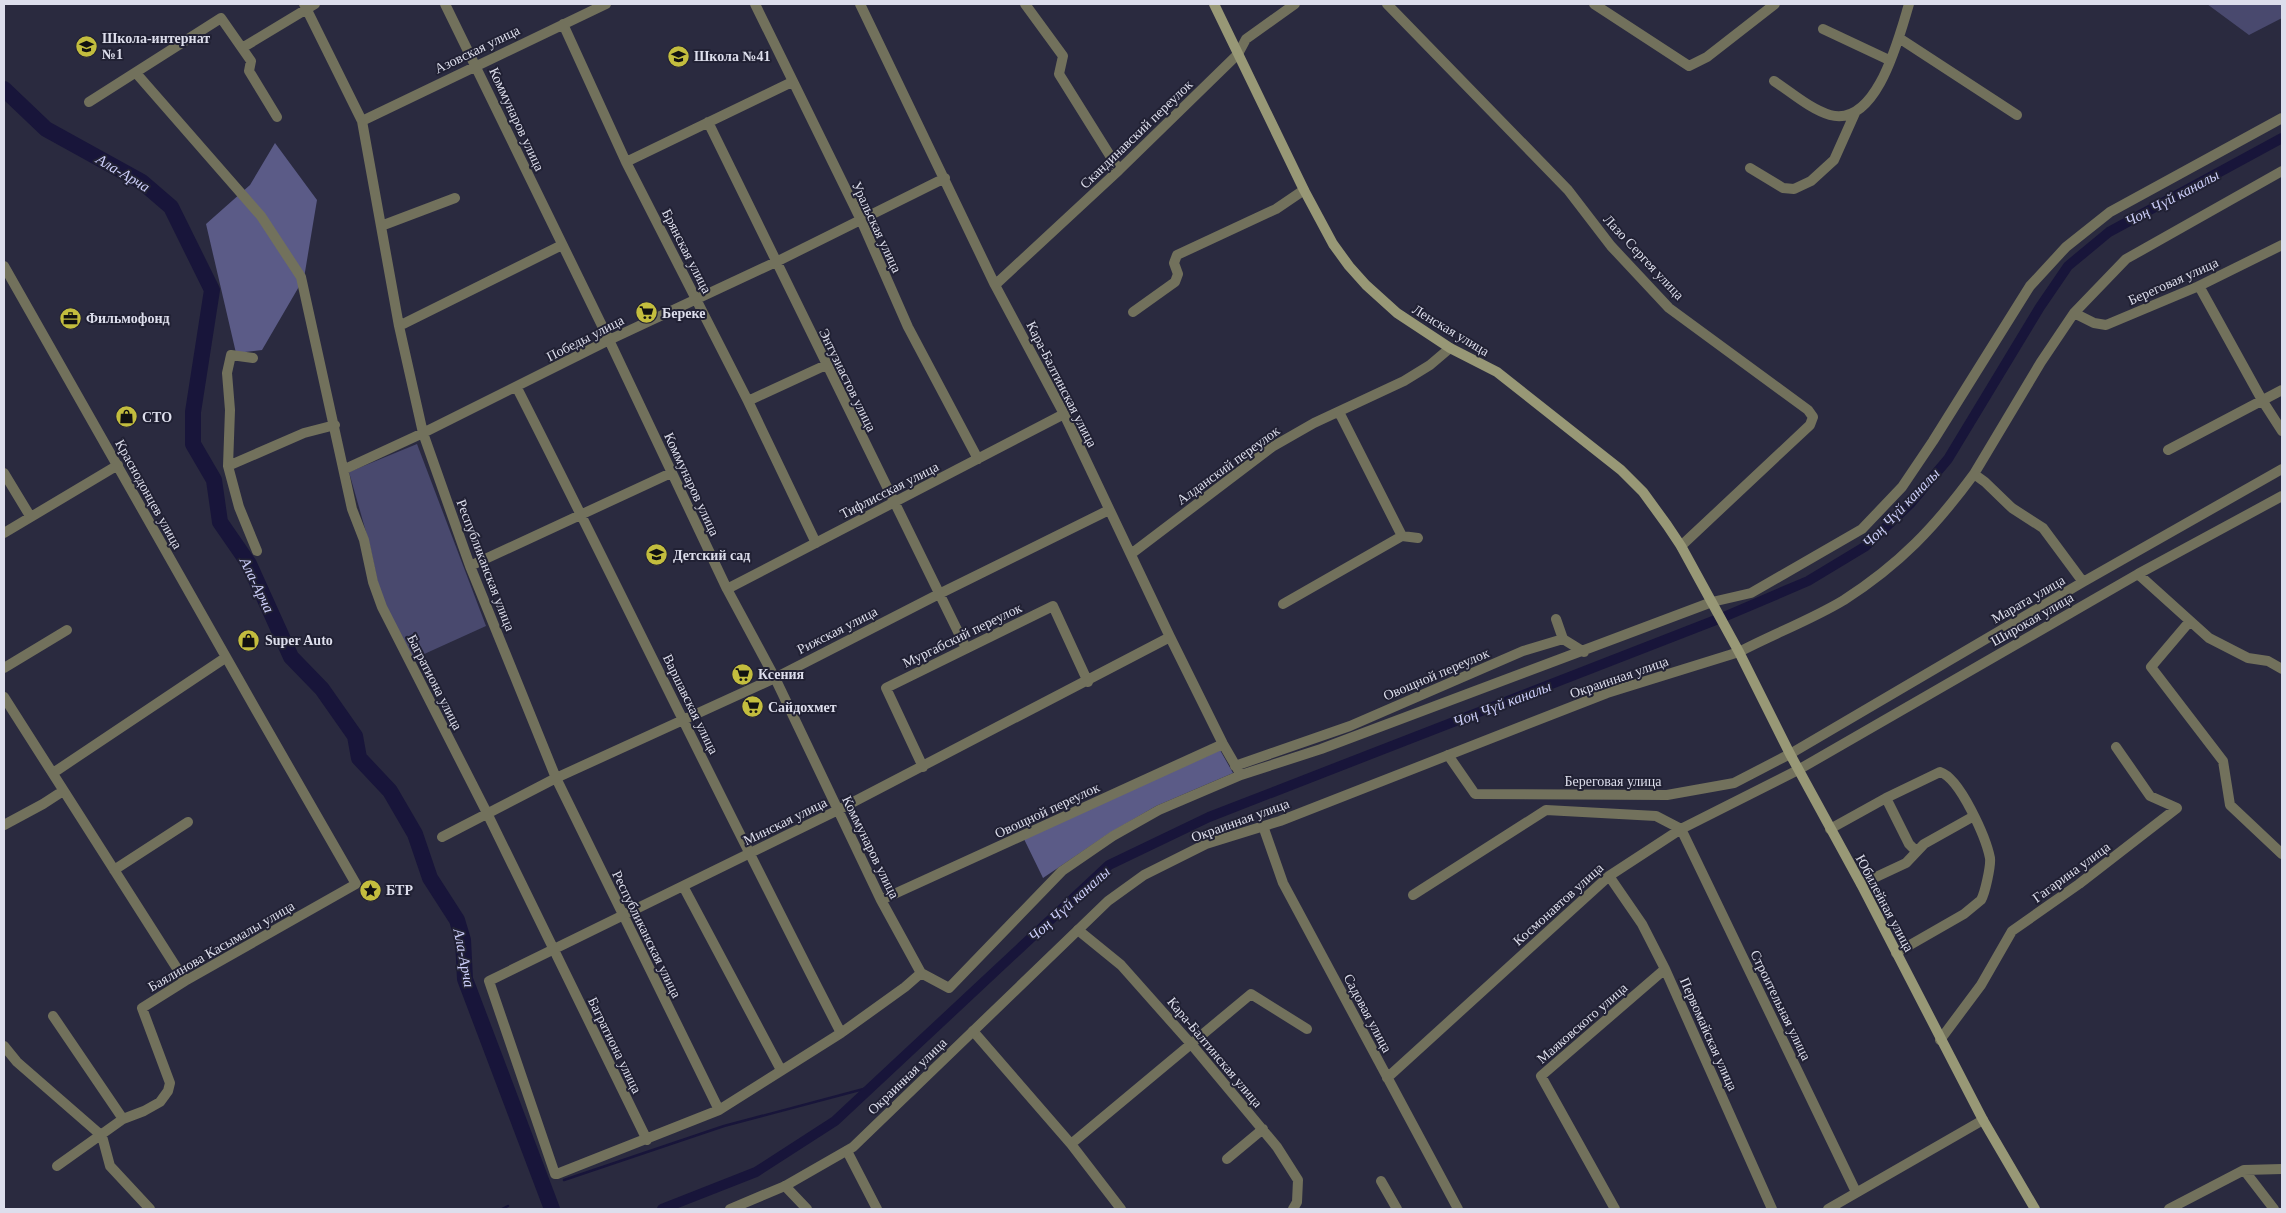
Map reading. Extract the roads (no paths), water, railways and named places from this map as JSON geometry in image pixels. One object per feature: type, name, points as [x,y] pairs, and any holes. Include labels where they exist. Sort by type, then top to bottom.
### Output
[{"type":"main road","name":"Ленская улица","points":[[1214,4],[1304,190],[1333,244],[1366,285],[1397,313],[1450,348],[1497,372],[1621,470],[1643,492],[1681,546],[1713,605]]},
{"type":"main road","name":"Юбилейная улица","points":[[1713,605],[1940,1040],[1983,1120],[2035,1209]]},
{"type":"street","name":"Коммунаров улица","points":[[445,4],[476,64],[727,589],[775,678],[881,900],[921,973]]},
{"type":"street","name":"Азовская улица","points":[[362,120],[476,64],[606,4]]},
{"type":"street","name":"Уральская улица","points":[[755,4],[861,220],[908,327],[978,459]]},
{"type":"street","name":"Кара-Балтинская улица","points":[[860,4],[996,285],[1064,414],[1223,744],[1242,775]]},
{"type":"street","points":[[1025,4],[1063,56],[1059,74],[1119,170]]},
{"type":"street","name":"Скандинавский переулок","points":[[996,285],[1119,170],[1238,54],[1246,39],[1295,4]]},
{"type":"street","name":"Лазо Сергея улица","points":[[1387,4],[1568,190],[1611,246],[1669,308],[1808,410],[1812,417],[1810,425],[1681,546]]},
{"type":"street","points":[[1594,4],[1689,66],[1706,57],[1775,4]]},
{"type":"street","points":[[1774,81],[1829,115],[1846,116],[1855,113],[1866,105],[1879,83],[1899,38],[1908,4]]},
{"type":"street","points":[[242,48],[308,5]]},
{"type":"street","name":"Республиканская улица","points":[[308,5],[362,120],[399,326],[423,433],[470,566],[556,778],[622,916],[719,1110]]},
{"type":"street","points":[[89,102],[221,18],[251,61],[249,71],[277,117]]},
{"type":"street","name":"Брянская улица","points":[[563,24],[626,162],[748,401],[816,543]]},
{"type":"street","points":[[1823,29],[1889,60]]},
{"type":"street","points":[[1899,38],[2017,115]]},
{"type":"street","name":"Багратиона улица","points":[[136,72],[261,216],[301,277],[352,509],[364,540],[373,582],[382,607],[487,813],[647,1140]]},
{"type":"street","points":[[626,162],[792,82]]},
{"type":"street","points":[[1750,168],[1782,188],[1794,188],[1811,181],[1834,160],[1855,113]]},
{"type":"street","points":[[647,1140],[719,1110],[841,1033],[905,987],[921,973],[949,988],[1062,871],[1113,836],[1159,810],[1242,775],[1321,750],[1751,592],[1862,529],[1902,487],[2030,286],[2066,247],[2110,212],[2282,118]]},
{"type":"street","name":"Энтузиастов улица","points":[[708,122],[966,648]]},
{"type":"street","points":[[1738,650],[1843,601],[1913,548],[1945,514],[1974,474],[2041,362],[2074,313],[2126,259],[2282,170]]},
{"type":"street","name":"Победы улица","points":[[344,468],[517,388],[609,340],[776,262],[944,178]]},
{"type":"street","points":[[1133,312],[1175,282],[1178,274],[1174,263],[1177,255],[1276,209],[1304,190]]},
{"type":"street","points":[[381,226],[455,198]]},
{"type":"street","points":[[399,326],[562,245]]},
{"type":"street","name":"Береговая улица","points":[[2074,313],[2094,323],[2106,325],[2199,286],[2282,245]]},
{"type":"street","name":"Краснодонцев улица","points":[[4,266],[118,465],[225,658],[356,884]]},
{"type":"street","points":[[2199,286],[2262,400],[2282,431]]},
{"type":"street","name":"Алданский переулок","points":[[1131,554],[1272,447],[1339,412],[1404,382],[1430,365],[1450,348]]},
{"type":"street","points":[[254,358],[231,355],[227,373],[230,410],[228,466],[239,507],[257,551]]},
{"type":"street","points":[[748,401],[826,365]]},
{"type":"street","name":"Варшавская улица","points":[[517,388],[684,720],[748,855],[841,1033]]},
{"type":"street","points":[[2168,450],[2282,390]]},
{"type":"street","points":[[1339,412],[1402,536]]},
{"type":"street","name":"Тифлисская улица","points":[[727,589],[1064,414]]},
{"type":"street","points":[[228,466],[304,433],[335,425]]},
{"type":"street","points":[[4,533],[118,465]]},
{"type":"street","name":"Марата улица","points":[[1790,754],[2083,582],[2282,469]]},
{"type":"street","points":[[4,473],[30,516]]},
{"type":"street","points":[[470,566],[671,473]]},
{"type":"street","points":[[1974,474],[2012,508],[2043,528],[2083,582]]},
{"type":"street","name":"Широкая улица","points":[[1798,770],[2138,574],[2282,496]]},
{"type":"street","name":"Рижская улица","points":[[442,837],[556,778],[775,678],[1109,510]]},
{"type":"street","points":[[1283,604],[1402,536],[1418,538]]},
{"type":"street","points":[[2138,574],[2209,638],[2248,658],[2268,660],[2282,669]]},
{"type":"street","name":"Мургабский переулок","points":[[923,767],[886,688],[1053,606],[1088,682]]},
{"type":"street","points":[[1556,619],[1563,639],[1584,652]]},
{"type":"street","points":[[2190,622],[2151,667],[2223,761],[2230,805],[2282,854]]},
{"type":"street","points":[[4,668],[66,630]]},
{"type":"street","name":"Минская улица","points":[[647,1140],[554,1174],[489,981],[838,810],[1088,682],[1170,637]]},
{"type":"street","name":"Овощной переулок","points":[[1235,766],[1350,726],[1523,651],[1563,639]]},
{"type":"street","name":"Окраинная улица","points":[[730,1209],[785,1186],[853,1147],[1108,901],[1144,875],[1206,844],[1262,826],[1607,694],[1738,650]]},
{"type":"street","points":[[52,773],[225,658]]},
{"type":"street","points":[[4,697],[185,981]]},
{"type":"street","name":"Овощной переулок","points":[[881,900],[1223,744]]},
{"type":"street","name":"Гагарина улица","points":[[1940,1040],[1981,985],[2012,931],[2078,884],[2177,808],[2150,796],[2116,747]]},
{"type":"street","name":"Береговая улица","points":[[1448,755],[1475,794],[1667,795],[1734,783],[1790,754]]},
{"type":"street","name":"Космонавтов улица","points":[[1387,1078],[1608,876],[1681,829],[1798,770]]},
{"type":"street","points":[[1830,829],[1886,798],[1940,772],[1950,777],[1974,816],[1990,858],[1981,900],[1964,914],[1896,953]]},
{"type":"street","points":[[4,825],[63,791]]},
{"type":"street","points":[[1886,798],[1906,839],[1916,851]]},
{"type":"street","points":[[1413,895],[1546,810],[1656,816],[1681,829]]},
{"type":"street","points":[[1860,884],[1906,863],[1924,844],[1974,816]]},
{"type":"street","points":[[114,870],[188,822]]},
{"type":"street","name":"Садовая улица","points":[[1262,826],[1283,883],[1458,1209]]},
{"type":"street","name":"Строительная улица","points":[[1681,829],[1856,1192]]},
{"type":"street","name":"Первомайская улица","points":[[1608,876],[1642,924],[1665,969],[1772,1209]]},
{"type":"street","name":"Баялинова Касымалы улица","points":[[57,1166],[102,1136],[123,1119],[160,1102],[168,1091],[170,1083],[142,1008],[185,981],[356,884]]},
{"type":"street","points":[[684,886],[781,1070]]},
{"type":"street","name":"Кара-Балтинская улица","points":[[1078,930],[1121,965],[1192,1044],[1278,1147],[1298,1180],[1297,1202],[1292,1209]]},
{"type":"street","name":"Маяковского улица","points":[[1615,1209],[1541,1076],[1665,969]]},
{"type":"street","points":[[1072,1144],[1251,994],[1307,1029]]},
{"type":"street","points":[[53,1016],[123,1119]]},
{"type":"street","points":[[973,1031],[1072,1144],[1121,1209]]},
{"type":"street","points":[[4,1046],[18,1062],[102,1136],[110,1166],[150,1209]]},
{"type":"street","points":[[1828,1209],[1983,1120]]},
{"type":"street","points":[[1227,1159],[1263,1129]]},
{"type":"street","points":[[847,1151],[877,1209]]},
{"type":"street","points":[[2168,1209],[2244,1170],[2282,1169]]},
{"type":"street","points":[[2244,1170],[2274,1209]]},
{"type":"street","points":[[1381,1181],[1397,1209]]},
{"type":"street","points":[[785,1186],[808,1209]]},
{"type":"waterway","name":"Ала-Арча","points":[[4,89],[46,129],[142,182],[171,207],[212,290],[193,412],[193,444],[214,480],[220,522],[249,564],[291,657],[322,689],[355,736],[359,758],[390,791],[415,834],[430,878],[457,920],[463,940],[465,979],[552,1209]]},
{"type":"waterway","name":"Чоң Чүй каналы","points":[[662,1209],[756,1172],[835,1121],[1109,865],[1209,817],[1726,616],[1808,581],[1866,546],[1910,504],[1948,459],[2040,307],[2068,266],[2109,232],[2282,138]]},
{"type":"waterway","points":[[564,1180],[724,1126],[871,1087]]},
{"type":"waterway","points":[[502,1209],[508,1206]]},
{"type":"place","name":"Школа-интернат №1","points":[[86,46]]},
{"type":"place","name":"Школа №41","points":[[678,56]]},
{"type":"place","name":"Береке","points":[[646,313]]},
{"type":"place","name":"Фильмофонд","points":[[70,318]]},
{"type":"place","name":"СТО","points":[[126,417]]},
{"type":"place","name":"Детский сад","points":[[657,555]]},
{"type":"place","name":"Super Auto","points":[[249,640]]},
{"type":"place","name":"Ксения","points":[[742,674]]},
{"type":"place","name":"Сайдохмет","points":[[752,707]]},
{"type":"place","name":"БТР","points":[[370,890]]}]
